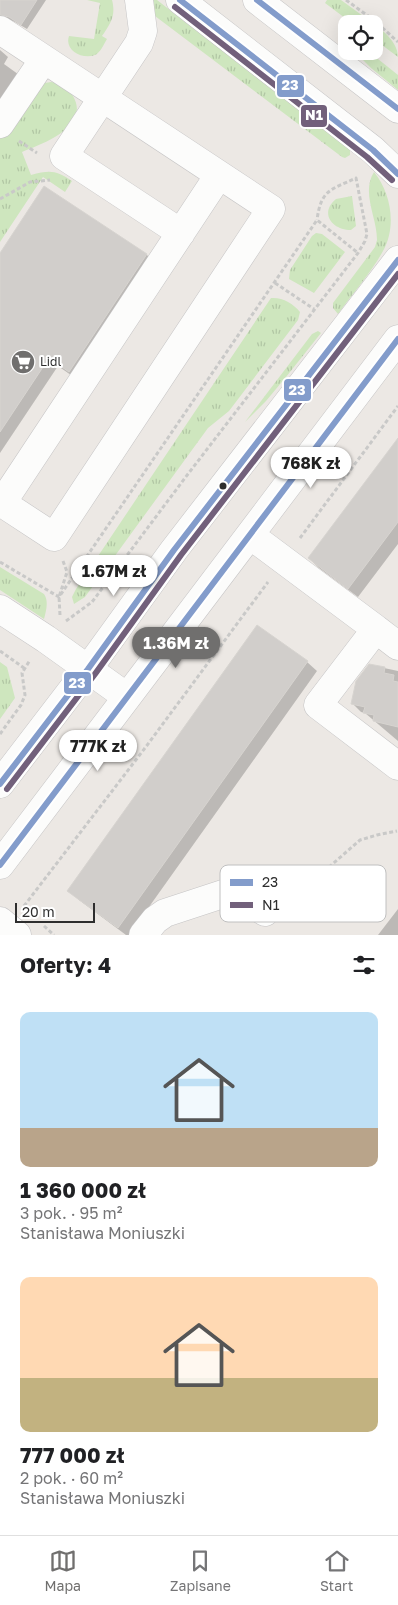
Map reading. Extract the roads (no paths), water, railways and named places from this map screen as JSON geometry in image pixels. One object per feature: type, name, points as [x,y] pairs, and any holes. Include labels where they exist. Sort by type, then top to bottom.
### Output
[{"type":"street","points":[[139,0],[144,31],[142,37],[103,98],[72,161],[180,233]]},
{"type":"street","points":[[180,0],[373,150],[398,174]]},
{"type":"street","points":[[257,0],[398,109]]},
{"type":"street","points":[[0,30],[271,209],[54,537],[1,503],[219,175]]},
{"type":"street","points":[[8,132],[44,59]]},
{"type":"street","points":[[0,784],[88,669],[174,550],[398,260]]},
{"type":"street","points":[[0,865],[398,339]]},
{"type":"street","points":[[250,536],[398,646]]},
{"type":"street","points":[[0,609],[128,697]]},
{"type":"street","points":[[376,630],[318,706],[398,766]]},
{"type":"street","points":[[143,935],[155,920],[164,914],[220,895]]},
{"type":"place","name":"Lidl","points":[[23,362]]}]
